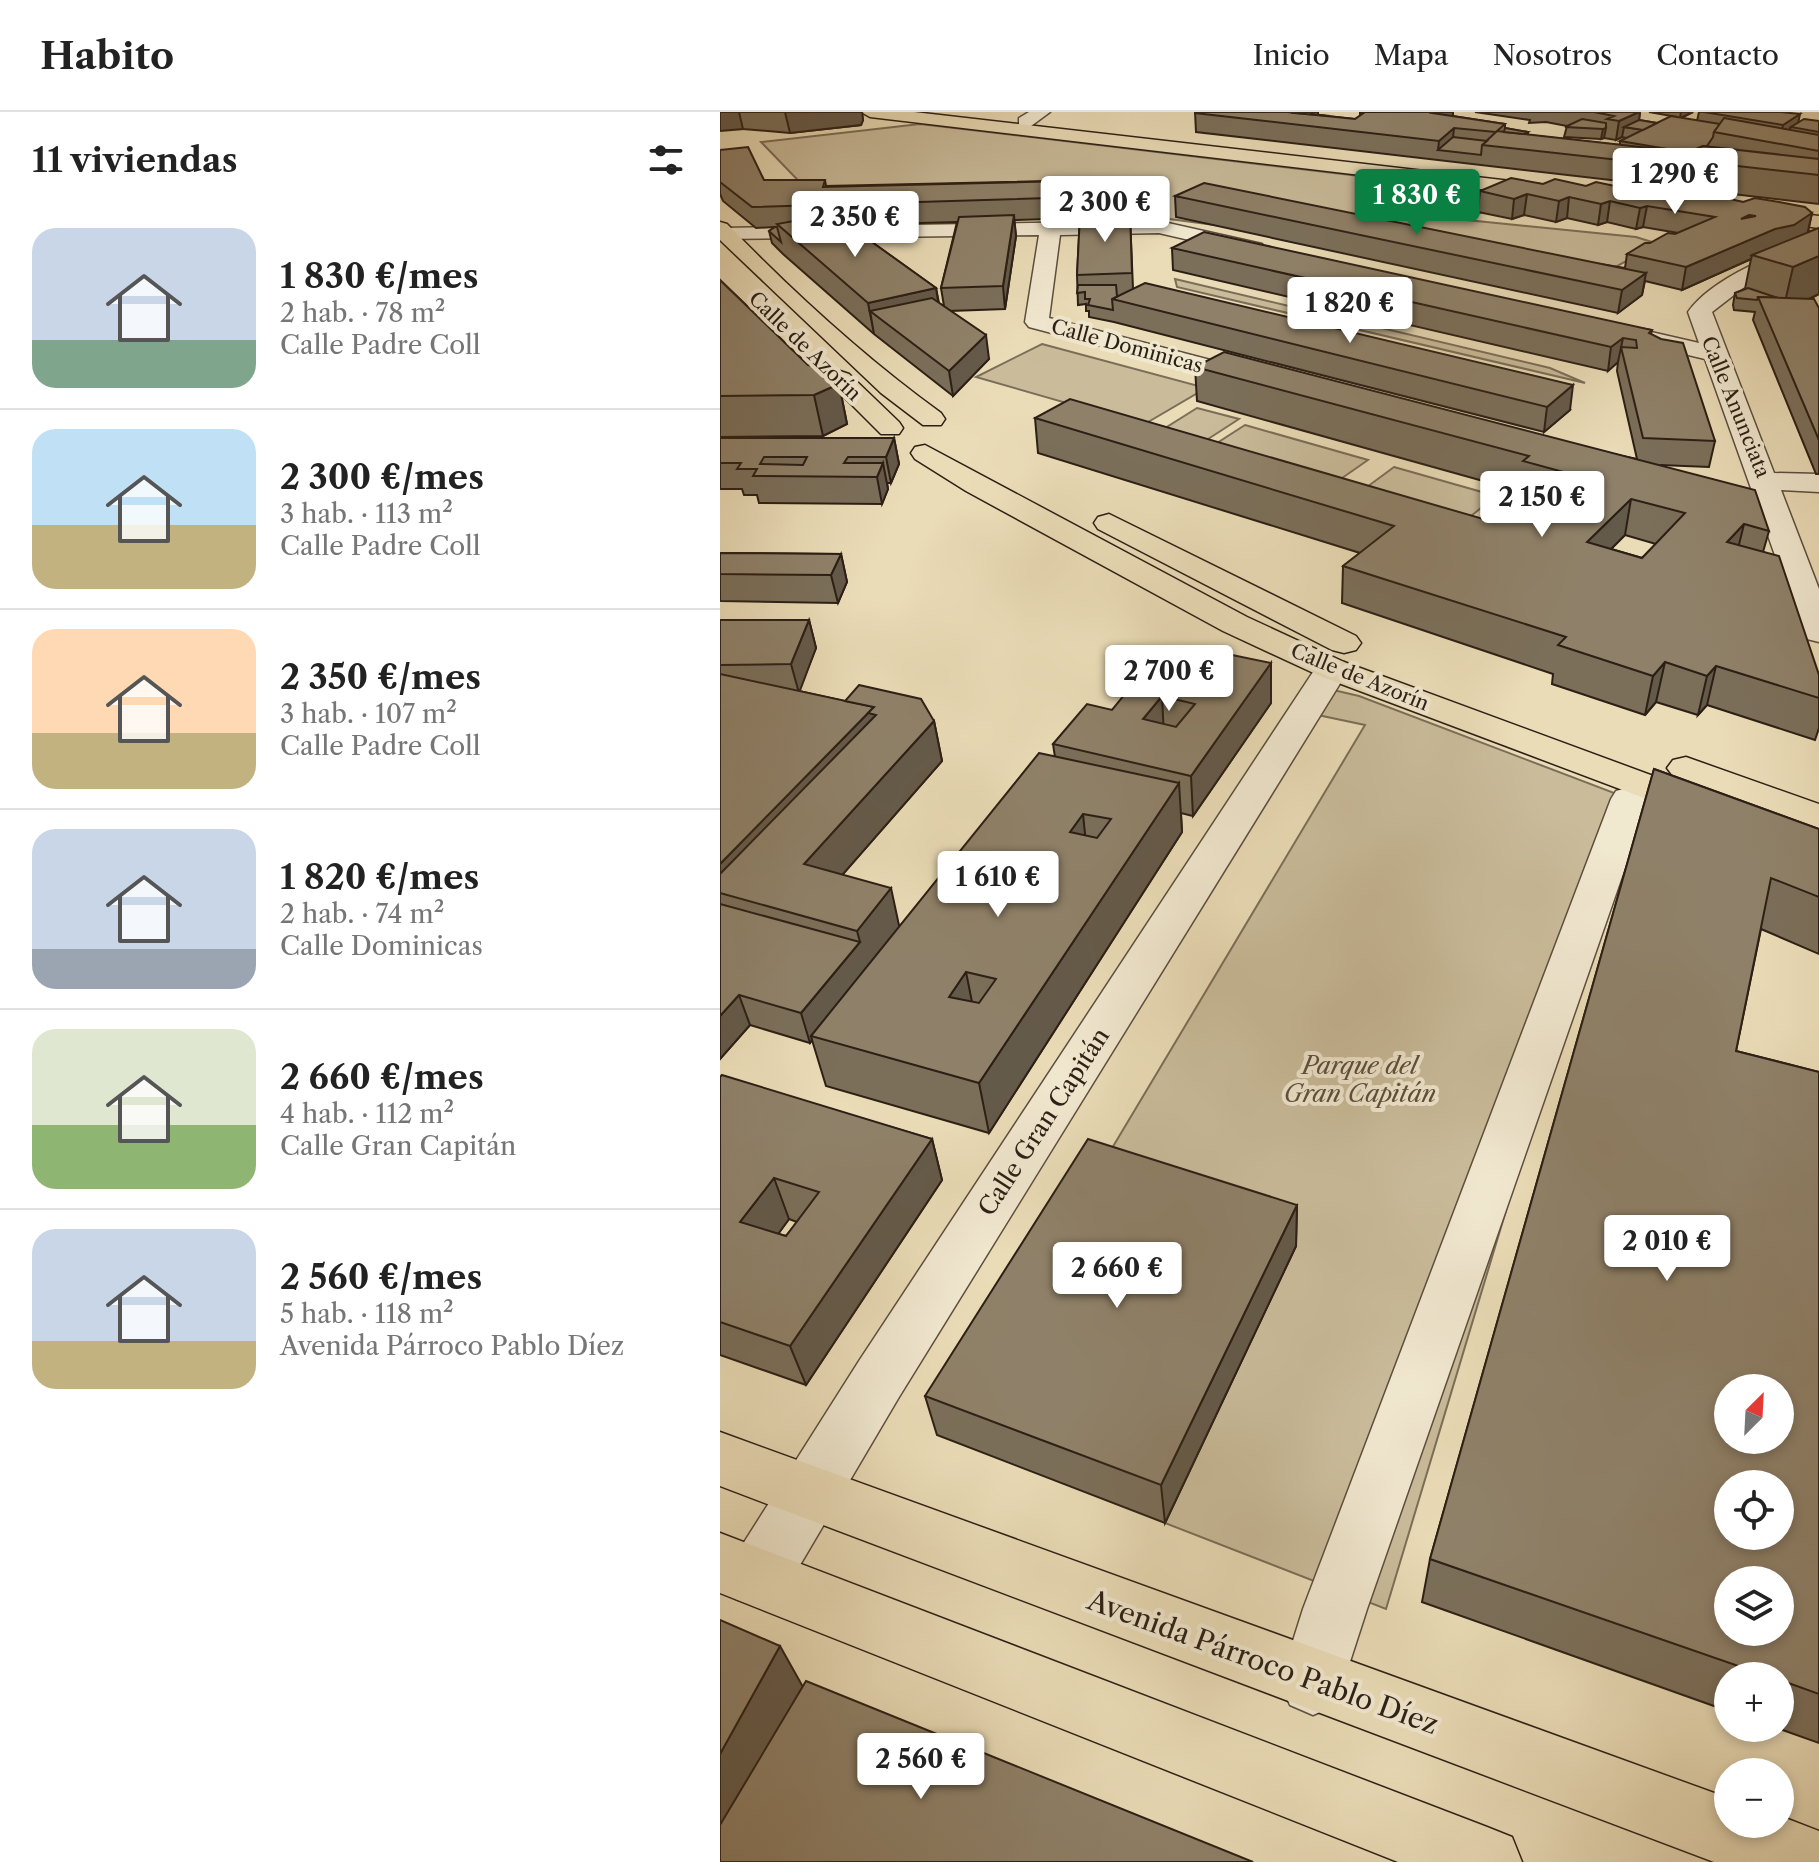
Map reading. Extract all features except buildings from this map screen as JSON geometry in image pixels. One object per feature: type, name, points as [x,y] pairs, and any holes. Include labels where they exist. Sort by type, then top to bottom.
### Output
[{"type":"main road","points":[[870,112],[1572,189],[1033,117],[940,112]]},
{"type":"main road","points":[[1819,213],[1728,207],[1819,222]]},
{"type":"main road","name":"Calle de Azorín","points":[[722,231],[890,388],[1010,472],[1346,644],[1819,817]]},
{"type":"main road","name":"Calle de Azorín","points":[[720,264],[775,316]]},
{"type":"main road","name":"Calle de Azorín","points":[[819,358],[880,438]]},
{"type":"main road","points":[[932,419],[909,421],[880,438],[902,453],[925,453],[959,434]]},
{"type":"main road","name":"Calle de Azorín","points":[[925,453],[976,485],[1235,624],[1332,669],[1819,851]]},
{"type":"main road","name":"Avenida Párroco Pablo Díez","points":[[720,1459],[1313,1682],[1808,1862]]},
{"type":"main road","points":[[739,1570],[1487,1862]]},
{"type":"street","points":[[722,231],[1159,227],[1281,255]]},
{"type":"street","name":"Calle Dominicas","points":[[1050,228],[1037,322],[1281,386]]},
{"type":"street","name":"Calle Anunciata","points":[[1819,247],[1705,302],[1700,312],[1713,353],[1770,493],[1819,632]]},
{"type":"street","points":[[1705,302],[1609,330],[1713,353]]},
{"type":"street","points":[[1672,484],[1770,493],[1819,483]]},
{"type":"street","name":"Calle Gran Capitán","points":[[739,1570],[809,1492],[1332,669]]},
{"type":"street","points":[[1313,1682],[1335,1609],[1630,799]]},
{"type":"green space","points":[[920,124],[1495,192],[1502,201],[1467,220],[1636,237],[1652,242],[1652,247],[1599,276],[1147,216],[1147,192],[817,200],[761,142]]},
{"type":"green space","points":[[1175,279],[1550,368],[1585,383],[1177,287]]},
{"type":"green space","points":[[1042,344],[1206,388],[1143,425],[976,377]]},
{"type":"green space","points":[[1197,408],[1239,419],[1185,454],[1143,442]]},
{"type":"green space","points":[[1245,425],[1368,460],[1322,492],[1197,456]]},
{"type":"green space","points":[[1394,467],[1496,496],[1456,528],[1352,498]]},
{"type":"green space","name":"Parque del Gran Capitán","points":[[1329,689],[1359,696],[1630,799],[1386,1609],[1165,1523],[1296,1246],[1093,1180],[1365,725],[1313,714]]}]
